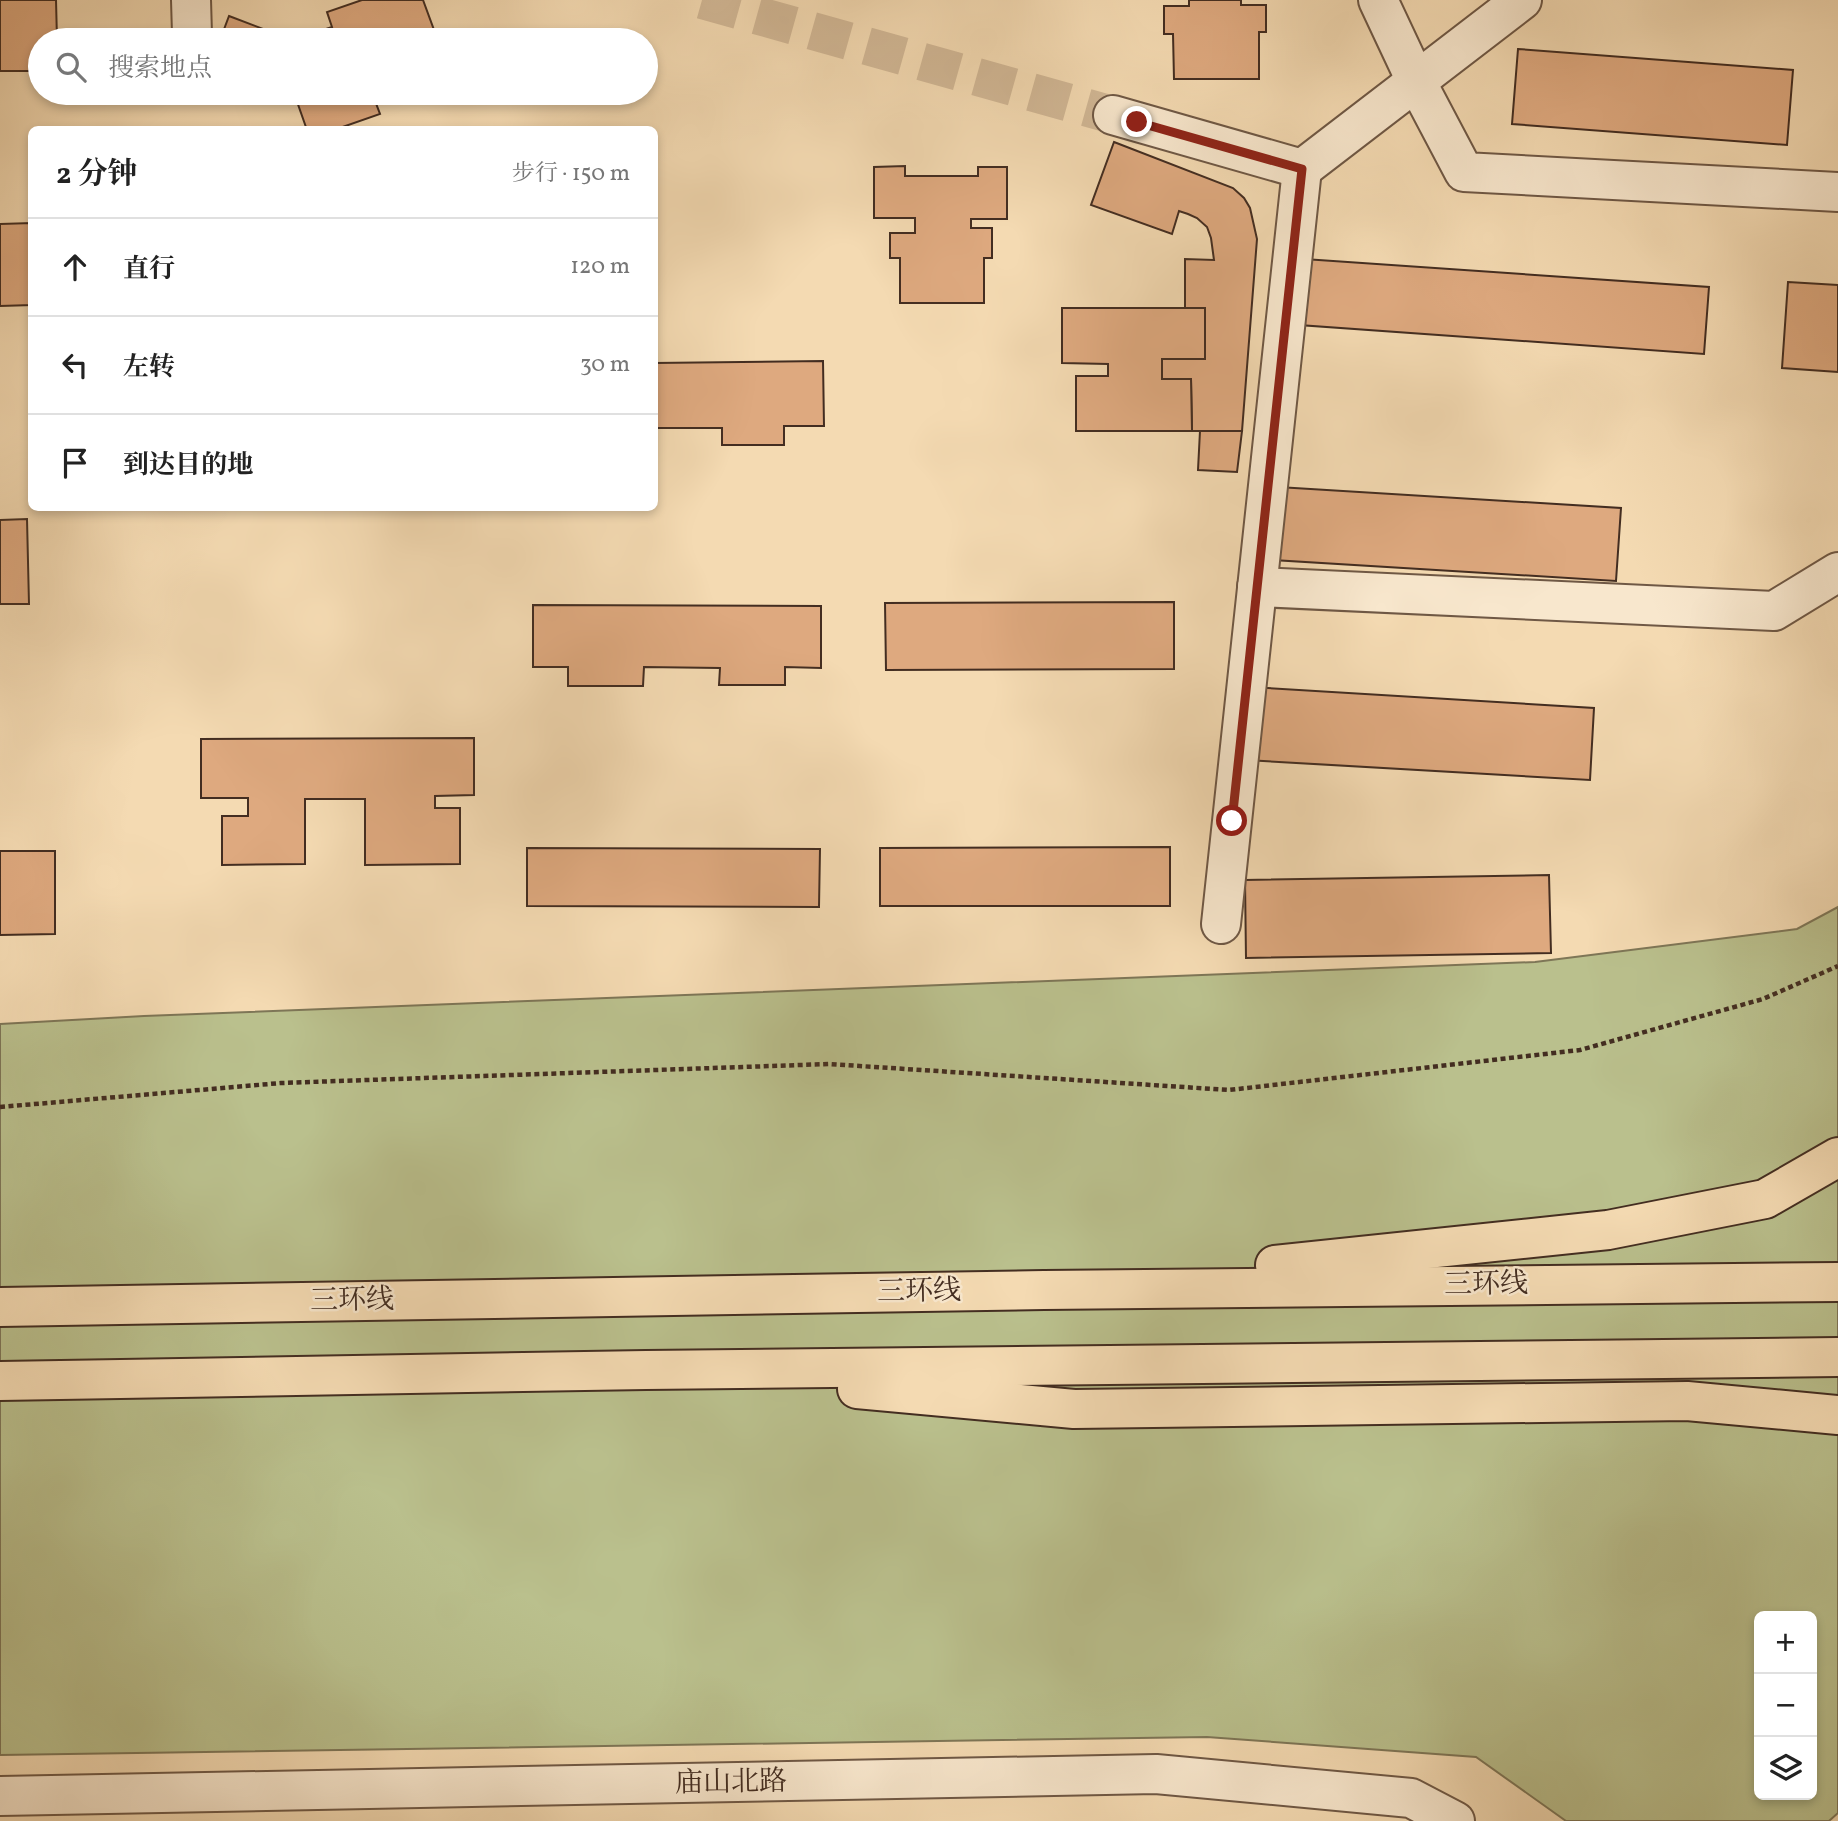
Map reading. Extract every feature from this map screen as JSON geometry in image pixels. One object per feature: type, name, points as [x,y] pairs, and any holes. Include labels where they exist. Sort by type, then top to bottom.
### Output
[{"type":"highway","points":[[1044,1290],[1608,1230],[1765,1199],[1838,1157]]},
{"type":"highway","name":"三环线","points":[[0,1307],[1044,1290],[1838,1282]]},
{"type":"highway","points":[[0,1381],[646,1370],[1838,1357]]},
{"type":"highway","points":[[646,1370],[1074,1409],[1838,1398]]},
{"type":"highway","points":[[1687,1401],[1838,1415]]},
{"type":"street","points":[[1378,0],[1416,81],[1464,172],[1838,192]]},
{"type":"street","points":[[1221,924],[1302,169],[1522,0]]},
{"type":"street","points":[[1114,115],[1302,169]]},
{"type":"street","points":[[1257,587],[1774,611],[1838,573]]},
{"type":"street","name":"庙山北路","points":[[0,1796],[1156,1774],[1410,1798],[1455,1821]]},
{"type":"path","points":[[0,1107],[281,1083],[829,1064],[1229,1090],[1580,1050],[1763,999],[1838,966]]},
{"type":"green space","points":[[1838,907],[1838,1813],[1829,1821],[1566,1821],[1476,1757],[1207,1737],[0,1755],[0,1024],[144,1016],[1535,962],[1797,929]]},
{"type":"building","points":[[0,0],[56,0],[57,28],[28,28],[28,71],[0,71]]},
{"type":"building","points":[[362,0],[423,0],[433,28],[329,28],[332,27],[327,12]]},
{"type":"building","points":[[1189,0],[1241,0],[1241,5],[1266,5],[1266,32],[1259,32],[1259,79],[1174,79],[1173,34],[1164,34],[1164,6],[1189,6]]},
{"type":"building","points":[[229,16],[260,28],[224,28]]},
{"type":"building","points":[[1518,49],[1793,70],[1787,145],[1512,124]]},
{"type":"building","points":[[298,105],[377,105],[380,114],[346,126],[306,126]]},
{"type":"building","points":[[1114,142],[1233,188],[1250,208],[1257,239],[1242,431],[1192,431],[1191,379],[1162,379],[1162,359],[1205,359],[1205,308],[1185,309],[1185,259],[1214,260],[1211,238],[1207,227],[1197,218],[1179,211],[1172,234],[1091,205]]},
{"type":"building","points":[[905,166],[905,176],[978,176],[978,167],[1007,167],[1007,219],[971,219],[971,228],[992,228],[992,258],[984,258],[984,303],[900,303],[900,258],[890,258],[890,233],[915,233],[915,218],[874,218],[874,167]]},
{"type":"building","points":[[28,223],[28,305],[0,306],[0,224]]},
{"type":"building","points":[[1304,259],[1709,287],[1704,354],[1299,325]]},
{"type":"building","points":[[1788,282],[1838,285],[1838,372],[1782,368]]},
{"type":"building","points":[[1062,308],[1205,308],[1205,359],[1162,359],[1162,379],[1191,379],[1192,431],[1076,431],[1076,376],[1108,376],[1108,364],[1062,363]]},
{"type":"building","points":[[823,361],[824,426],[784,426],[784,445],[722,445],[722,428],[658,428],[658,363]]},
{"type":"building","points":[[1200,431],[1242,431],[1237,472],[1198,470]]},
{"type":"building","points":[[1278,487],[1621,508],[1616,581],[1273,560]]},
{"type":"building","points":[[27,519],[29,604],[0,604],[0,520]]},
{"type":"building","points":[[1174,602],[1174,669],[886,670],[885,603]]},
{"type":"building","points":[[533,605],[821,606],[821,668],[785,667],[785,685],[719,685],[720,668],[644,667],[643,686],[568,686],[568,667],[533,667]]},
{"type":"building","points":[[1251,687],[1594,708],[1590,780],[1246,760]]},
{"type":"building","points":[[474,738],[474,795],[435,796],[435,808],[460,808],[460,864],[365,865],[365,799],[305,799],[305,864],[222,865],[222,816],[248,816],[248,798],[201,798],[201,739]]},
{"type":"building","points":[[1170,847],[1170,906],[880,906],[880,848]]},
{"type":"building","points":[[527,848],[820,849],[819,907],[527,906]]},
{"type":"building","points":[[0,851],[55,851],[55,934],[0,935]]},
{"type":"building","points":[[1549,875],[1551,953],[1246,958],[1245,880]]},
{"type":"tunnel","points":[[702,0],[1113,115]]},
{"type":"route","points":[[1137,122],[1302,169],[1232,821]]}]
